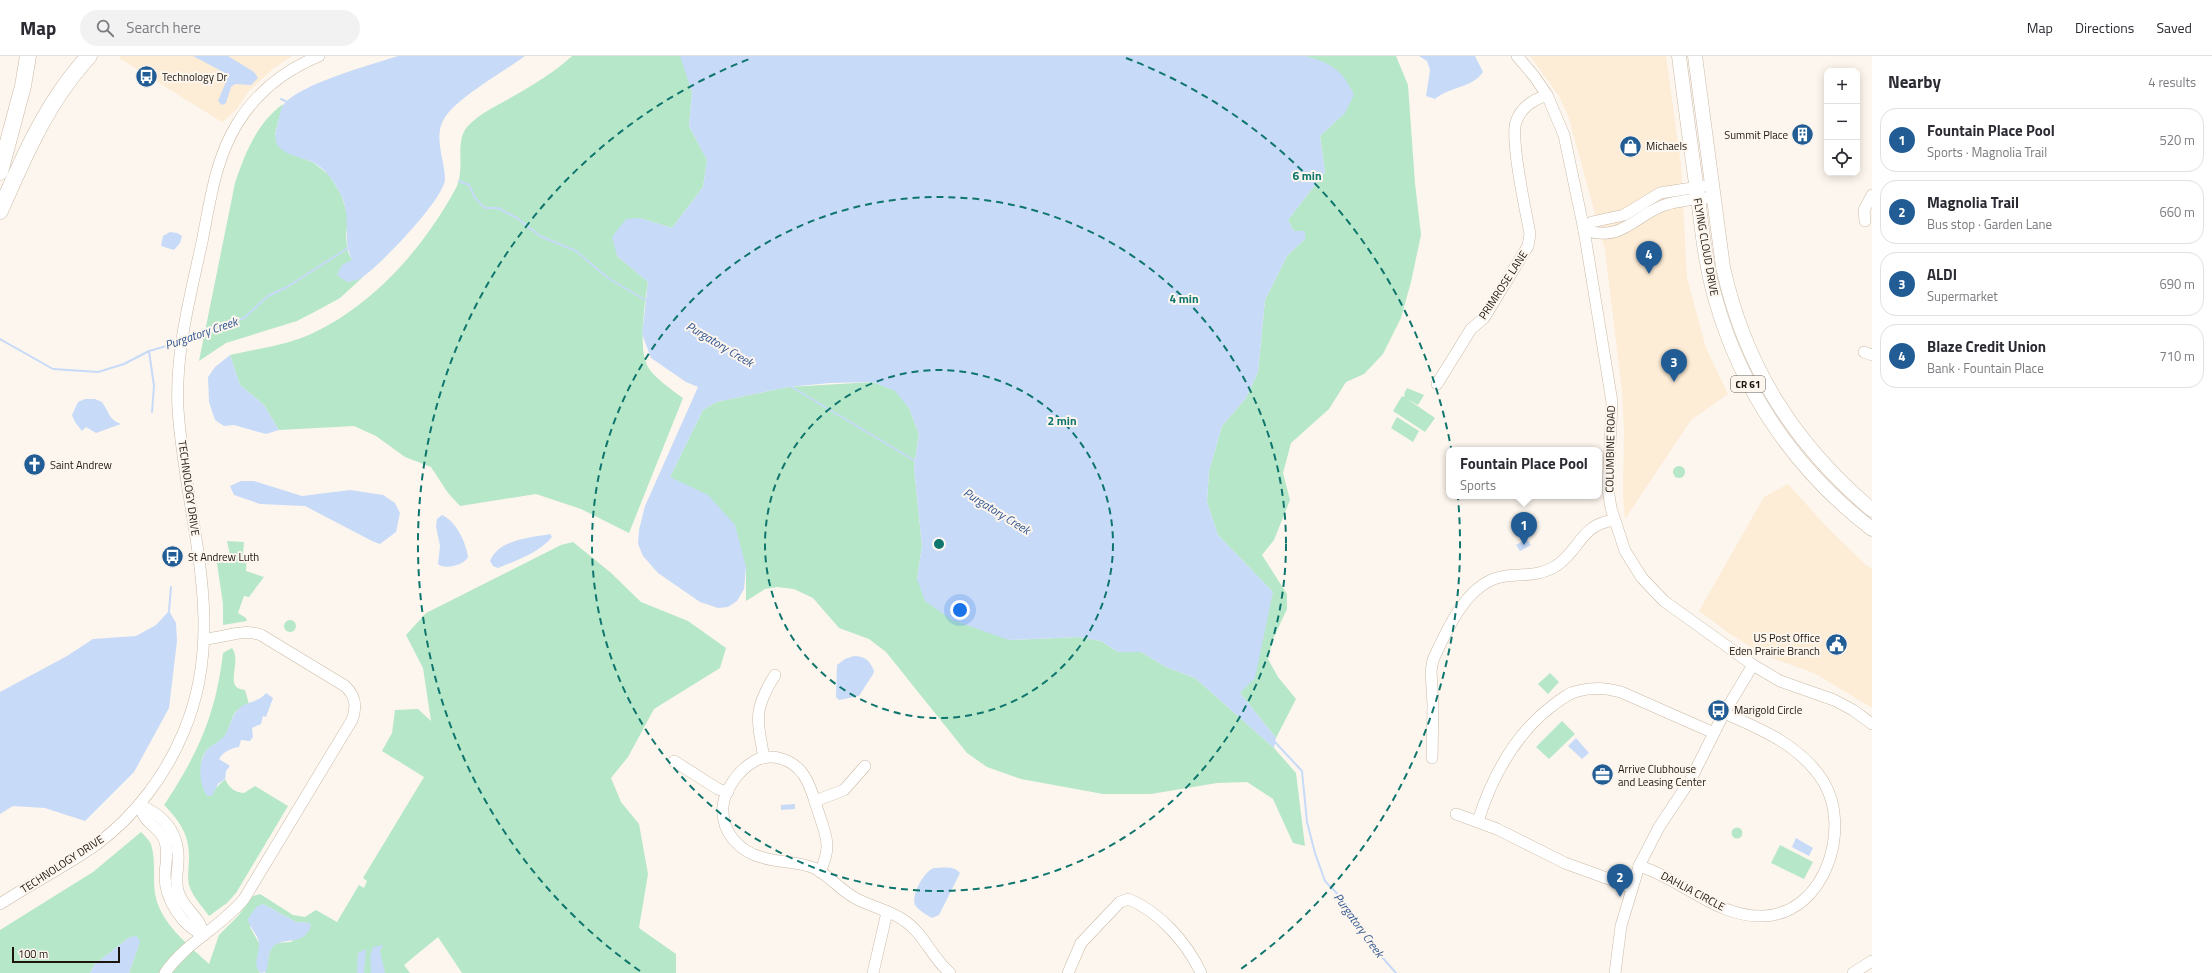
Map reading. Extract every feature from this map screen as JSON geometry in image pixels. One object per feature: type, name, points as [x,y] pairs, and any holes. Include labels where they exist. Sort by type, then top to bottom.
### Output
[{"type":"highway","points":[[0,172],[23,86],[28,56]]},
{"type":"highway","points":[[0,211],[25,155],[53,103],[89,56]]},
{"type":"main road","name":"FLYING CLOUD DRIVE","points":[[1679,56],[1709,272],[1727,337],[1752,392],[1776,430],[1804,466],[1829,493],[1872,529]]},
{"type":"main road","name":"FLYING CLOUD DRIVE","points":[[1695,56],[1718,237],[1727,286],[1747,344],[1765,383],[1783,414],[1814,454],[1844,486],[1872,510]]},
{"type":"street","name":"TECHNOLOGY DRIVE","points":[[0,904],[97,843],[138,805],[156,782],[184,732],[200,678],[204,639],[203,592],[178,412],[178,379],[183,334],[217,168],[236,126],[266,89],[289,72],[319,56]]},
{"type":"street","name":"COLUMBINE ROAD","points":[[1517,56],[1534,76],[1547,95],[1564,135],[1584,230],[1612,402],[1608,489],[1614,520],[1625,551],[1652,590],[1677,612],[1753,666],[1780,681],[1834,700],[1853,710],[1872,724]]},
{"type":"street","name":"PRIMROSE LANE","points":[[1437,384],[1471,329],[1484,318],[1528,246],[1530,234],[1514,135],[1521,112],[1527,105],[1547,95]]},
{"type":"street","points":[[1584,230],[1592,222],[1624,215],[1660,193],[1697,193],[1713,191]]},
{"type":"street","points":[[1865,221],[1864,210],[1872,195]]},
{"type":"street","points":[[1432,758],[1433,705],[1430,671],[1433,660],[1470,594],[1492,579],[1504,576],[1529,576],[1552,568],[1570,553],[1591,527],[1597,523],[1614,520]]},
{"type":"street","points":[[165,973],[174,961],[226,918],[244,899],[352,720],[355,708],[354,696],[346,686],[261,635],[249,632],[220,638],[204,639]]},
{"type":"street","points":[[1615,973],[1621,926],[1631,887],[1639,866],[1659,827],[1691,779],[1724,713],[1753,666]]},
{"type":"street","points":[[764,758],[758,721],[759,708],[762,695],[775,675]]},
{"type":"street","points":[[1478,821],[1488,791],[1510,750],[1541,714],[1566,696],[1578,691],[1606,688],[1620,692],[1714,733]]},
{"type":"street","name":"DAHLIA CIRCLE","points":[[1639,866],[1667,877],[1714,904],[1746,915],[1764,916],[1779,914],[1805,899],[1818,884],[1827,865],[1835,831],[1835,815],[1831,798],[1822,781],[1787,744],[1771,734],[1724,713]]},
{"type":"street","points":[[820,872],[824,863],[827,845],[815,802],[804,773],[796,765],[776,757],[754,761],[745,768],[728,792],[723,804],[725,825],[729,834],[744,850],[764,859],[804,864],[820,872],[844,892],[905,920],[915,929],[933,956],[950,973]]},
{"type":"street","points":[[674,761],[718,789],[728,792]]},
{"type":"street","points":[[815,802],[844,790],[865,766]]},
{"type":"street","points":[[138,805],[153,810],[162,818],[172,831],[178,852],[176,881],[178,892],[182,901],[202,926],[204,936]]},
{"type":"street","points":[[1456,814],[1478,821],[1565,864],[1631,887]]},
{"type":"street","points":[[1068,973],[1084,940],[1120,902],[1128,899],[1153,914],[1173,932],[1192,956],[1201,973]]},
{"type":"street","points":[[873,973],[887,912]]},
{"type":"street","points":[[1853,973],[1872,961]]},
{"type":"shaded area","points":[[121,56],[292,56],[274,68],[248,92],[236,110],[222,122],[119,58]]},
{"type":"shaded area","points":[[1530,56],[1666,56],[1681,165],[1687,278],[1706,348],[1728,394],[1691,420],[1625,519],[1623,495],[1624,430],[1622,392],[1605,250],[1568,115],[1559,96]]},
{"type":"shaded area","points":[[1788,484],[1826,526],[1872,569],[1872,708],[1814,673],[1766,656],[1730,634],[1699,611],[1764,497]]},
{"type":"green space","points":[[572,56],[682,56],[692,92],[689,126],[707,160],[703,187],[672,228],[640,218],[617,256],[648,282],[643,335],[644,357],[647,365],[658,378],[683,398],[629,533],[581,509],[536,494],[460,506],[448,493],[431,467],[405,457],[376,436],[354,426],[279,430],[264,405],[240,385],[230,355],[282,344],[302,338],[334,322],[376,291],[413,252],[429,232],[456,188],[460,172],[461,140],[467,127],[482,114],[544,78]]},
{"type":"green space","points":[[1305,56],[1396,56],[1408,85],[1415,183],[1421,235],[1411,282],[1401,318],[1383,354],[1364,374],[1346,382],[1329,409],[1291,443],[1283,473],[1290,500],[1274,540],[1262,555],[1287,594],[1287,609],[1273,639],[1268,659],[1278,677],[1296,699],[1276,738],[1240,693],[1273,592],[1218,535],[1207,502],[1209,471],[1222,426],[1246,398],[1258,372],[1265,300],[1287,256],[1305,239],[1294,231],[1288,220],[1325,172],[1320,136],[1345,113],[1315,59]]},
{"type":"green space","points":[[283,104],[275,134],[287,152],[314,163],[329,175],[341,194],[348,217],[346,237],[348,252],[352,260],[347,282],[363,277],[340,298],[297,321],[226,343],[199,361],[235,183],[243,161],[259,129]]},
{"type":"green space","points":[[873,382],[896,391],[909,408],[919,434],[914,467],[922,546],[917,579],[1009,640],[1079,637],[1101,641],[1118,652],[1141,652],[1166,667],[1195,678],[1274,748],[1296,773],[1305,846],[1293,843],[1273,799],[1247,782],[1217,783],[1151,794],[1103,794],[1021,779],[987,767],[967,753],[886,652],[869,639],[839,628],[813,598],[794,589],[777,587],[765,589],[746,601],[746,567],[670,477],[703,410],[716,402],[788,387]]},
{"type":"green space","points":[[1407,388],[1424,395],[1418,405],[1406,398],[1435,418],[1425,432],[1393,411],[1402,396],[1405,397],[1404,394]]},
{"type":"green space","points":[[1397,417],[1419,431],[1413,442],[1391,428]]},
{"type":"green space","points":[[1677,466],[1681,466],[1685,472],[1681,478],[1677,478],[1673,474],[1673,470]]},
{"type":"green space","points":[[227,541],[244,542],[243,553],[247,555],[246,571],[264,577],[249,597],[244,596],[238,613],[246,618],[247,621],[223,625],[223,604],[216,557],[230,555]]},
{"type":"green space","points":[[573,542],[610,572],[641,602],[688,621],[726,648],[720,668],[654,709],[628,757],[611,778],[621,802],[639,824],[648,874],[639,928],[676,954],[676,973],[462,973],[438,937],[404,965],[410,973],[265,973],[270,951],[273,946],[277,943],[291,942],[311,926],[309,923],[296,922],[263,904],[250,927],[259,943],[259,972],[261,973],[129,973],[139,945],[130,937],[95,964],[90,973],[0,973],[0,930],[93,872],[141,832],[148,839],[153,851],[154,888],[157,902],[161,911],[166,920],[179,936],[209,964],[219,935],[238,916],[253,896],[260,894],[293,915],[305,917],[316,910],[337,922],[359,885],[364,888],[367,881],[363,878],[424,777],[382,751],[392,733],[395,710],[418,709],[431,721],[423,668],[406,635],[426,613],[561,545]]},
{"type":"green space","points":[[288,620],[292,620],[296,626],[292,632],[288,632],[284,628],[284,624]]},
{"type":"green space","points":[[232,648],[235,654],[235,685],[238,688],[245,690],[249,704],[242,706],[237,710],[223,738],[210,747],[204,754],[201,762],[201,776],[216,788],[225,779],[228,785],[235,791],[244,793],[255,786],[288,806],[236,893],[227,903],[209,916],[190,889],[188,875],[189,851],[186,836],[175,817],[164,805],[187,768],[204,733],[216,695],[223,653]]},
{"type":"green space","points":[[1550,673],[1559,682],[1548,694],[1538,684]]},
{"type":"green space","points":[[1562,721],[1575,734],[1549,759],[1536,747]]},
{"type":"green space","points":[[1737,827],[1741,829],[1743,833],[1741,837],[1737,839],[1733,837],[1731,833],[1733,829]]},
{"type":"green space","points":[[1780,845],[1813,862],[1804,879],[1771,863]]},
{"type":"water","points":[[193,56],[228,56],[254,72],[258,78],[251,85],[235,84],[231,87],[226,103],[222,105],[218,101],[228,77],[227,74]]},
{"type":"water","points":[[398,56],[525,56],[469,94],[450,111],[441,126],[439,141],[445,179],[435,200],[411,230],[384,258],[362,277],[347,282],[337,275],[342,265],[352,260],[347,243],[346,211],[340,193],[325,171],[312,162],[286,152],[277,145],[275,135],[276,129],[284,104],[293,96],[321,82]]},
{"type":"water","points":[[680,56],[1305,56],[1329,65],[1341,74],[1350,86],[1354,95],[1345,113],[1320,136],[1325,172],[1288,220],[1294,231],[1305,231],[1305,239],[1287,256],[1265,300],[1258,372],[1246,398],[1222,426],[1209,471],[1207,502],[1218,535],[1273,592],[1255,678],[1240,693],[1276,738],[1274,748],[1195,678],[1166,667],[1141,652],[1118,652],[1101,641],[1079,637],[1009,640],[952,620],[925,601],[917,579],[922,546],[914,467],[919,434],[909,408],[895,391],[873,382],[830,383],[788,387],[716,402],[703,410],[670,477],[708,495],[735,525],[746,567],[744,589],[737,601],[728,607],[718,608],[700,602],[658,573],[643,556],[638,544],[639,530],[645,506],[698,387],[686,382],[651,358],[642,334],[648,282],[617,256],[612,237],[626,219],[640,218],[672,228],[703,187],[707,160],[689,126],[692,92]]},
{"type":"water","points":[[1419,56],[1475,56],[1483,72],[1473,82],[1447,92],[1435,99],[1426,96],[1430,70],[1427,61]]},
{"type":"water","points":[[170,232],[177,233],[182,236],[180,243],[174,250],[161,246],[163,236]]},
{"type":"water","points":[[230,355],[240,385],[264,405],[279,430],[266,434],[234,425],[224,426],[215,420],[209,402],[208,377],[215,367]]},
{"type":"water","points":[[85,399],[95,399],[102,402],[112,418],[121,424],[96,433],[86,427],[82,431],[72,415],[78,402]]},
{"type":"water","points":[[241,481],[254,481],[302,496],[350,490],[383,495],[395,503],[400,513],[396,532],[380,544],[305,506],[260,504],[234,495],[230,486]]},
{"type":"water","points":[[442,515],[452,522],[460,533],[468,557],[463,562],[449,567],[438,564],[440,546],[436,526],[437,519]]},
{"type":"water","points":[[550,534],[552,537],[547,543],[520,559],[498,568],[493,566],[490,561],[500,548],[508,544],[525,538]]},
{"type":"water","points":[[1527,539],[1531,545],[1520,551],[1516,545]]},
{"type":"water","points":[[169,611],[176,623],[177,641],[169,708],[134,772],[85,821],[45,808],[13,806],[0,814],[0,692],[67,656],[93,639],[136,636],[156,625]]},
{"type":"water","points":[[854,656],[867,660],[874,671],[873,674],[859,696],[839,700],[836,697],[837,665],[845,659]]},
{"type":"water","points":[[266,693],[273,698],[266,717],[263,716],[261,724],[252,728],[253,737],[250,741],[241,740],[239,747],[233,748],[223,754],[219,759],[230,766],[226,771],[225,779],[218,784],[212,796],[207,796],[202,785],[200,772],[204,754],[225,735],[233,716],[238,709],[245,704],[260,698]]},
{"type":"water","points":[[1576,738],[1589,753],[1582,759],[1568,746]]},
{"type":"water","points":[[795,804],[795,809],[781,810],[781,805]]},
{"type":"water","points":[[1796,838],[1813,848],[1809,856],[1792,847]]},
{"type":"water","points":[[934,868],[951,868],[960,873],[939,915],[932,918],[918,909],[914,901],[919,884],[926,874]]},
{"type":"water","points":[[263,904],[296,922],[309,923],[311,926],[303,937],[276,944],[269,954],[266,972],[261,973],[258,970],[256,963],[259,943],[248,919],[256,907]]},
{"type":"water","points":[[136,936],[140,940],[129,973],[90,973],[95,964],[130,937]]},
{"type":"water","points":[[383,945],[380,951],[385,973],[371,973],[370,956],[373,947]]},
{"type":"water","points":[[366,949],[364,973],[357,973],[358,953]]},
{"type":"waterway","points":[[281,99],[289,103]]},
{"type":"waterway","name":"Purgatory Creek","points":[[459,181],[469,185],[475,198],[485,208],[498,208],[517,218],[540,236],[576,251],[608,278],[647,301]]},
{"type":"waterway","name":"Purgatory Creek","points":[[187,340],[244,318],[268,296],[287,287],[348,248]]},
{"type":"waterway","name":"Purgatory Creek","points":[[0,339],[53,369],[98,372],[124,364],[149,351],[177,343]]},
{"type":"waterway","points":[[149,351],[154,386],[152,412]]},
{"type":"waterway","name":"Purgatory Creek","points":[[790,386],[917,462]]},
{"type":"waterway","points":[[169,611],[171,587]]},
{"type":"waterway","name":"Purgatory Creek","points":[[1274,741],[1302,771],[1307,822],[1315,853],[1325,881],[1348,905],[1374,948],[1396,973]]},
{"type":"place","name":"Technology Dr","points":[[146,77]]},
{"type":"place","name":"Summit Place","points":[[1803,135]]},
{"type":"place","name":"Michaels","points":[[1630,146]]},
{"type":"place","name":"Blaze Credit Union","points":[[1649,274]]},
{"type":"place","name":"ALDI","points":[[1674,382]]},
{"type":"place","name":"Saint Andrew","points":[[35,465]]},
{"type":"place","name":"Fountain Place Pool","points":[[1524,545]]},
{"type":"place","name":"St Andrew Luth","points":[[173,557]]},
{"type":"place","name":"US Post Office Eden Prairie Branch","points":[[1836,644]]},
{"type":"place","name":"Marigold Circle","points":[[1718,710]]},
{"type":"place","name":"Arrive Clubhouse and Leasing Center","points":[[1602,775]]},
{"type":"place","name":"Magnolia Trail","points":[[1620,897]]}]
